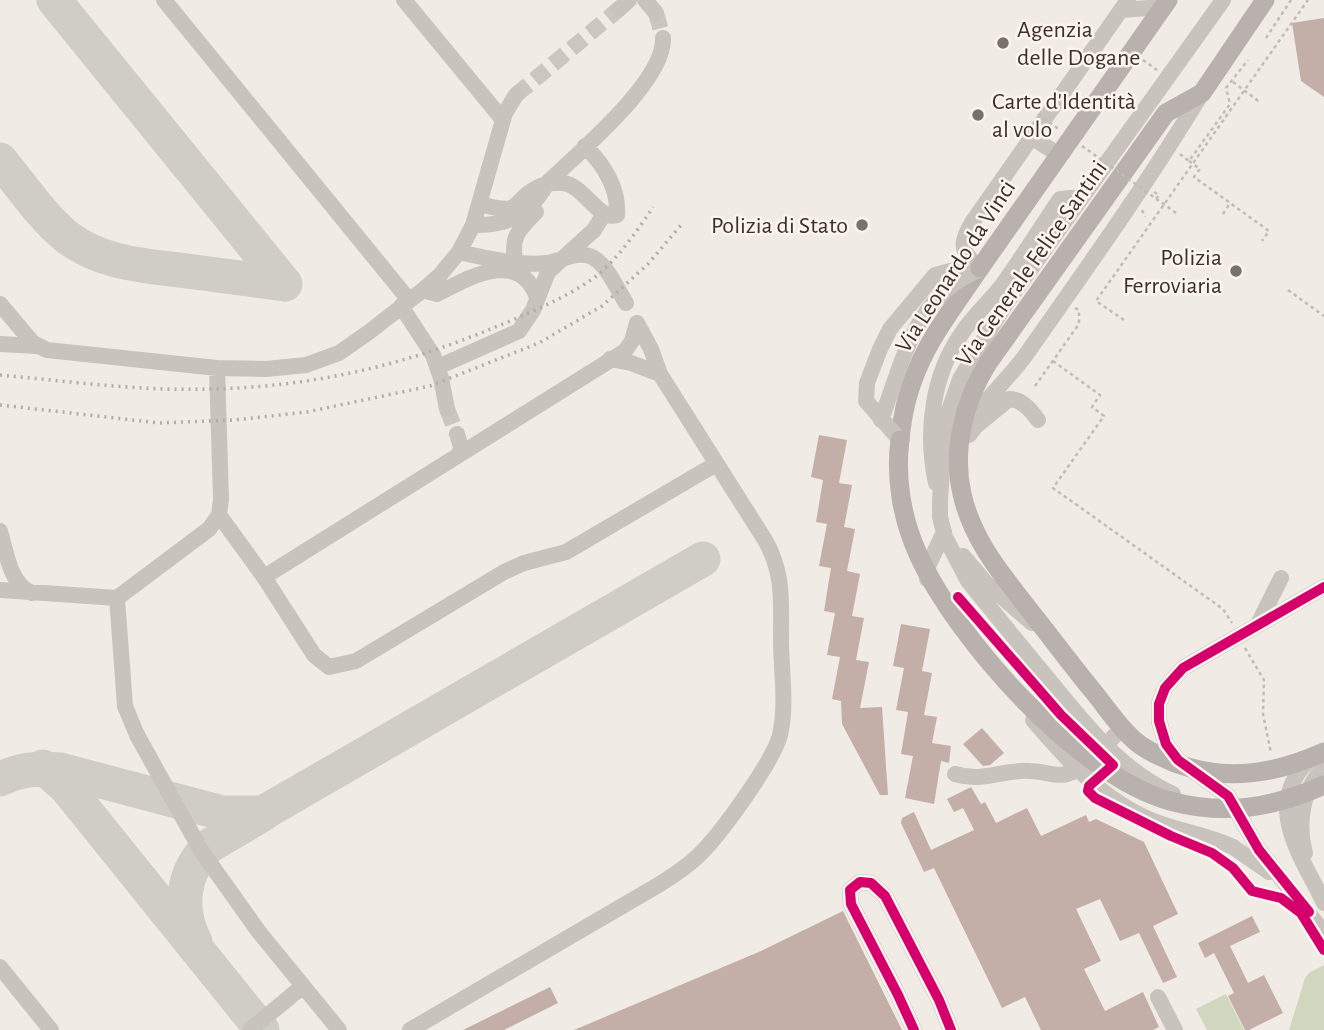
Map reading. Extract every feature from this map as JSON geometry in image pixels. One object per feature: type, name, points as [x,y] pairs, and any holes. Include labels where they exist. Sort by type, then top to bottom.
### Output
[{"type":"main road","name":"Via Generale Felice Santini","points":[[1265,0],[1202,93],[1166,113],[996,352],[975,386],[963,423],[965,437],[962,493],[979,541],[990,559],[1122,728],[1145,748],[1188,767],[1241,775],[1275,770],[1321,756]]},
{"type":"main road","name":"Via Leonardo da Vinci","points":[[1166,2],[938,328],[921,359],[906,396],[900,440],[900,487],[911,536],[926,571],[961,626],[1034,710],[1112,773],[1139,789],[1169,801],[1198,807],[1239,810],[1291,799],[1324,785]]},
{"type":"street","points":[[164,0],[411,299],[438,367],[447,409]]},
{"type":"street","points":[[404,0],[503,120]]},
{"type":"street","points":[[645,0],[656,13]]},
{"type":"street","points":[[1223,0],[1004,305],[960,379],[946,419],[940,500],[944,532],[958,566],[974,590],[1110,751],[1137,774],[1183,799],[1239,810],[1285,805],[1324,796]]},
{"type":"street","points":[[979,269],[967,257],[963,247],[964,238],[1125,5],[1166,2]]},
{"type":"street","points":[[473,225],[501,224],[518,216],[541,195],[548,182],[633,97],[654,72],[662,53],[663,38]]},
{"type":"street","points":[[0,344],[217,368],[287,369],[320,362],[357,341],[411,299],[440,275],[459,253],[473,225],[503,120],[516,95]]},
{"type":"street","points":[[1033,138],[1059,155]]},
{"type":"street","points":[[479,204],[505,209],[514,207],[532,190],[548,182],[574,186],[604,214],[612,216],[618,212],[608,173],[600,160],[585,146]]},
{"type":"street","points":[[515,261],[513,247],[516,234],[546,201],[548,182]]},
{"type":"street","points":[[438,367],[519,331],[526,324],[548,272],[594,230],[604,214]]},
{"type":"street","points":[[459,253],[502,261],[545,264],[577,254],[591,256],[597,260],[626,303]]},
{"type":"street","points":[[900,440],[866,401],[865,394],[871,370],[890,329],[935,275],[965,267],[979,269]]},
{"type":"street","points":[[881,420],[900,360],[915,331],[939,295],[961,277],[979,269]]},
{"type":"street","points":[[411,299],[437,294],[484,271],[503,270],[525,279],[537,297]]},
{"type":"street","points":[[0,304],[36,346]]},
{"type":"street","points":[[264,577],[630,346],[636,323],[651,349],[660,374],[772,552],[780,576],[782,710],[779,737],[775,749],[716,836],[691,863],[660,884],[410,1030]]},
{"type":"street","points":[[610,359],[631,363],[660,374]]},
{"type":"street","points":[[0,590],[117,598],[209,529],[219,515],[221,499],[217,368]]},
{"type":"street","points":[[965,437],[1020,373]]},
{"type":"street","points":[[965,437],[1009,399],[1016,399],[1025,405],[1038,420]]},
{"type":"street","points":[[457,434],[461,447],[459,455]]},
{"type":"street","points":[[219,515],[264,577],[314,655],[329,667],[356,661],[503,572],[524,563],[566,552],[716,464]]},
{"type":"street","points":[[940,500],[959,550],[971,566],[1045,636],[1074,668]]},
{"type":"street","points":[[0,531],[16,580],[24,590],[37,594]]},
{"type":"street","points":[[944,532],[928,566],[926,578],[933,592],[965,638],[1085,764]]},
{"type":"street","points":[[1265,620],[1287,575]]},
{"type":"street","points":[[1324,587],[1183,668],[1170,681],[1158,712],[1161,733],[1171,753],[1228,796],[1259,850],[1324,933]]},
{"type":"street","points":[[117,598],[123,692],[133,726],[202,852],[259,932],[339,1030]]},
{"type":"street","points":[[961,626],[1035,722],[1072,764],[1102,792],[1149,819],[1206,835],[1233,847],[1266,869],[1302,902]]},
{"type":"street","points":[[955,774],[984,778],[1025,770],[1062,775],[1071,773],[1085,764],[1122,728]]},
{"type":"street","points":[[1321,756],[1292,783],[1286,814],[1293,841],[1324,902]]},
{"type":"street","points":[[914,1030],[851,904],[849,897],[854,885],[860,882],[871,883],[885,896],[945,1013],[951,1030]]},
{"type":"street","points":[[0,967],[51,1030]]},
{"type":"street","points":[[250,1030],[303,986]]},
{"type":"street","points":[[1158,997],[1175,1030]]},
{"type":"street","points":[[943,1030],[945,1013]]},
{"type":"path","points":[[1266,38],[1291,0]]},
{"type":"path","points":[[1124,320],[1096,301],[1308,0]]},
{"type":"path","points":[[1189,161],[1230,104],[1226,88],[1248,60]]},
{"type":"path","points":[[1231,82],[1261,103]]},
{"type":"path","points":[[1038,114],[1060,130]]},
{"type":"path","points":[[1081,145],[1179,215]]},
{"type":"path","points":[[1175,151],[1200,169],[1194,177],[1269,230],[1262,242]]},
{"type":"path","points":[[1223,214],[1230,203]]},
{"type":"path","points":[[1288,290],[1324,316]]},
{"type":"path","points":[[1035,386],[1079,324],[1082,302]]},
{"type":"path","points":[[1072,305],[1079,310]]},
{"type":"path","points":[[1053,361],[1100,395],[1092,407],[1104,416],[1053,488],[1223,609],[1264,680],[1264,718],[1275,770]]},
{"type":"green space","points":[[1324,965],[1324,1030],[1289,1030],[1305,978]]},
{"type":"green space","points":[[1226,994],[1244,1030],[1207,1030],[1196,1009]]},
{"type":"building","points":[[1324,18],[1324,97],[1301,81],[1292,23]]},
{"type":"building","points":[[819,435],[847,440],[839,483],[852,485],[844,527],[855,529],[847,571],[860,574],[852,616],[864,618],[856,660],[869,662],[860,708],[882,707],[888,795],[880,795],[842,724],[841,701],[832,699],[840,657],[827,655],[835,613],[824,611],[831,568],[819,566],[827,524],[816,522],[823,480],[811,477]]},
{"type":"building","points":[[901,624],[930,629],[922,671],[932,673],[924,715],[937,717],[932,743],[951,746],[949,763],[941,761],[934,804],[905,798],[913,756],[901,754],[908,712],[896,710],[904,668],[893,666]]},
{"type":"building","points":[[982,728],[1004,753],[990,765],[983,766],[963,744]]},
{"type":"building","points":[[971,787],[981,804],[985,802],[996,823],[1027,808],[1041,836],[1086,815],[1089,822],[1096,819],[1144,842],[1178,914],[1153,926],[1177,977],[1163,983],[1139,933],[1120,941],[1100,899],[1076,909],[1101,961],[1084,969],[1105,1011],[1143,992],[1159,1027],[1153,1030],[1041,1030],[1025,997],[1002,1008],[934,868],[924,872],[901,823],[902,818],[914,812],[931,850],[974,830],[963,808],[954,812],[947,799]]},
{"type":"building","points":[[843,911],[902,1030],[574,1030],[761,951]]},
{"type":"building","points":[[1252,916],[1260,932],[1230,946],[1248,983],[1264,975],[1283,1013],[1245,1030],[1228,996],[1234,993],[1214,953],[1205,958],[1198,943]]},
{"type":"building","points":[[550,987],[558,1003],[504,1030],[463,1030]]},
{"type":"taxiway","points":[[54,0],[285,284]]},
{"type":"taxiway","points":[[0,160],[58,229],[96,253],[145,266],[285,284]]},
{"type":"taxiway","points":[[0,779],[29,770],[60,770],[222,813],[263,813],[703,559]]},
{"type":"taxiway","points":[[43,767],[66,787],[262,1030]]},
{"type":"taxiway","points":[[195,942],[186,917],[185,904],[188,879],[193,867],[209,846],[263,814]]},
{"type":"tunnel","points":[[516,95],[619,9]]},
{"type":"tunnel","points":[[656,13],[663,38]]},
{"type":"tunnel","points":[[447,409],[457,434]]},
{"type":"railway","points":[[0,375],[123,387],[206,389],[286,384],[326,378],[403,360],[481,333],[569,294],[595,277],[611,262],[653,207]]},
{"type":"railway","points":[[0,405],[159,423],[234,420],[307,412],[430,386],[539,343],[602,306],[648,264],[681,225]]},
{"type":"cycle path","points":[[1309,912],[1259,850],[1228,796],[1178,760],[1166,744],[1159,721],[1159,704],[1165,688],[1183,668],[1324,587]]},
{"type":"cycle path","points":[[958,597],[1061,715],[1113,765],[1089,786],[1088,791],[1095,798],[1212,853],[1233,868],[1252,891],[1281,898],[1301,913],[1324,950]]},
{"type":"cycle path","points":[[914,1030],[851,904],[850,890],[860,882],[871,883],[885,896],[939,1000],[951,1030]]},
{"type":"place","name":"Agenzia delle Dogane","points":[[1003,43]]},
{"type":"place","name":"Carte d'Identità al volo","points":[[978,115]]},
{"type":"place","name":"Polizia di Stato","points":[[862,225]]},
{"type":"place","name":"Polizia Ferroviaria","points":[[1236,271]]}]
